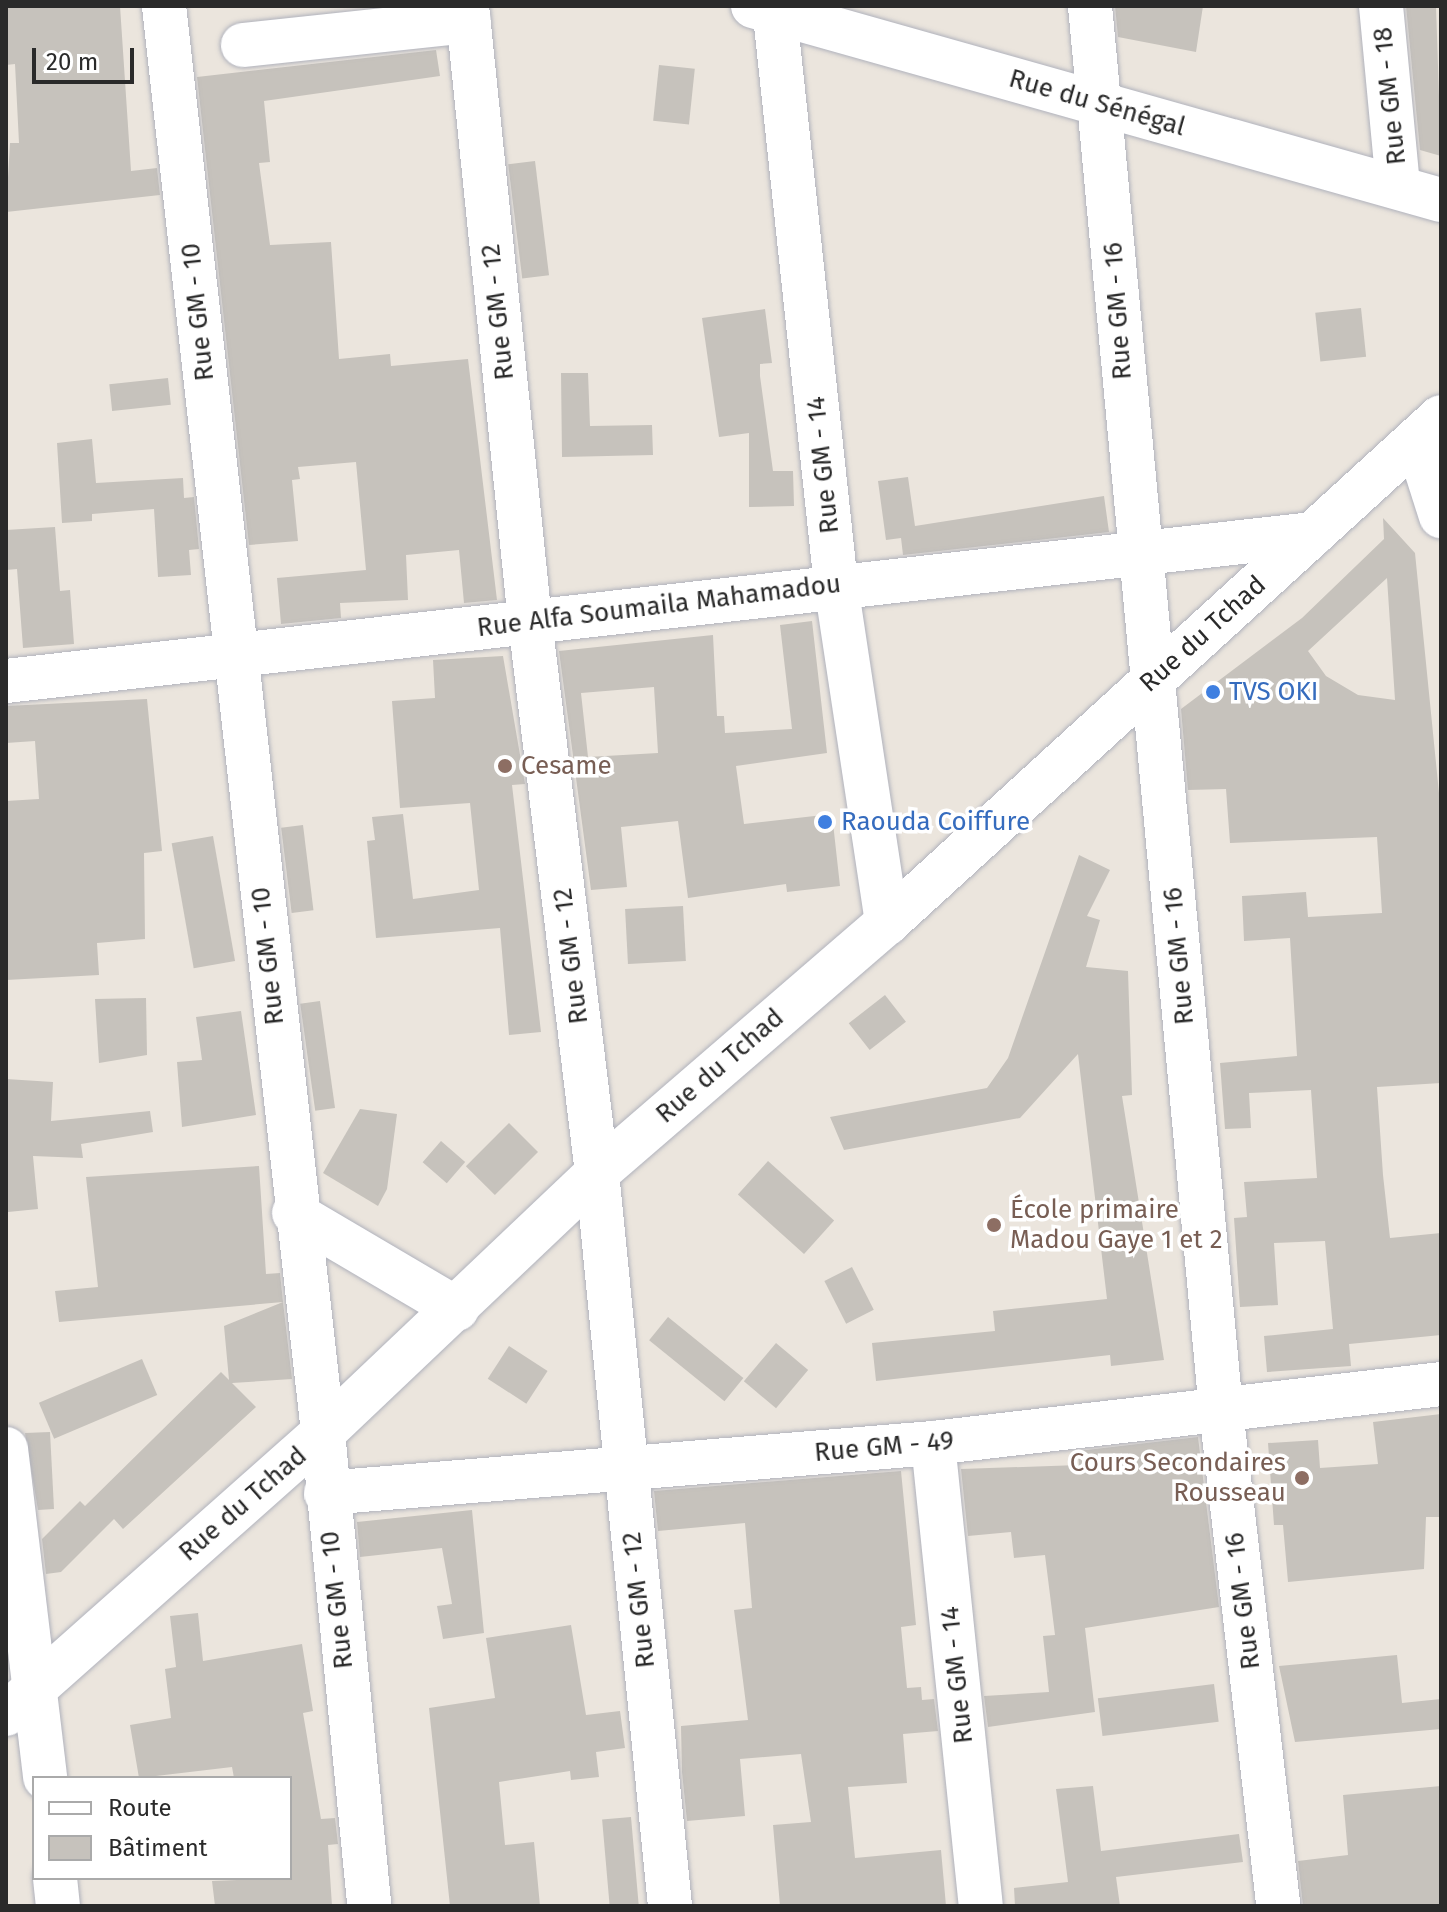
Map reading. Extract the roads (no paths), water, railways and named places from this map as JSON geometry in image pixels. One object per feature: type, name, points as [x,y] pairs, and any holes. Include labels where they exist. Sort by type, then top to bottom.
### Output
[{"type":"street","name":"Rue GM - 10","points":[[164,6],[294,1213],[323,1433],[326,1493],[369,1906]]},
{"type":"street","name":"Rue GM - 16","points":[[1090,6],[1101,104],[1136,551],[1154,678],[1221,1410],[1278,1906]]},
{"type":"street","name":"Rue GM - 18","points":[[1381,6],[1398,186]]},
{"type":"street","name":"Rue du Sénégal","points":[[767,8],[1441,200]]},
{"type":"street","name":"Rue GM - 14","points":[[767,8],[836,585],[887,923]]},
{"type":"street","points":[[243,45],[468,13]]},
{"type":"street","name":"Rue GM - 12","points":[[468,13],[530,621],[597,1173],[670,1906]]},
{"type":"street","points":[[1432,429],[1441,516]]},
{"type":"street","name":"Rue du Tchad","points":[[21,1701],[323,1433],[597,1173],[887,923],[1432,429]]},
{"type":"street","name":"Rue Alfa Soumaila Mahamadou","points":[[6,681],[1136,551],[1313,534]]},
{"type":"street","points":[[294,1213],[457,1309]]},
{"type":"street","name":"Rue GM - 49","points":[[326,1493],[933,1443],[1441,1384]]},
{"type":"street","name":"Rue GM - 14","points":[[933,1443],[981,1906]]},
{"type":"street","points":[[6,1449],[21,1701],[44,1776]]},
{"type":"street","points":[[55,1880],[58,1906]]},
{"type":"place","name":"TVS OKI","points":[[1213,692]]},
{"type":"place","name":"Cesame","points":[[505,766]]},
{"type":"place","name":"Raouda Coiffure","points":[[825,822]]},
{"type":"place","name":"École primaire Madou Gaye 1 et 2","points":[[994,1225]]},
{"type":"place","name":"Cours Secondaires Rousseau","points":[[1302,1478]]}]
